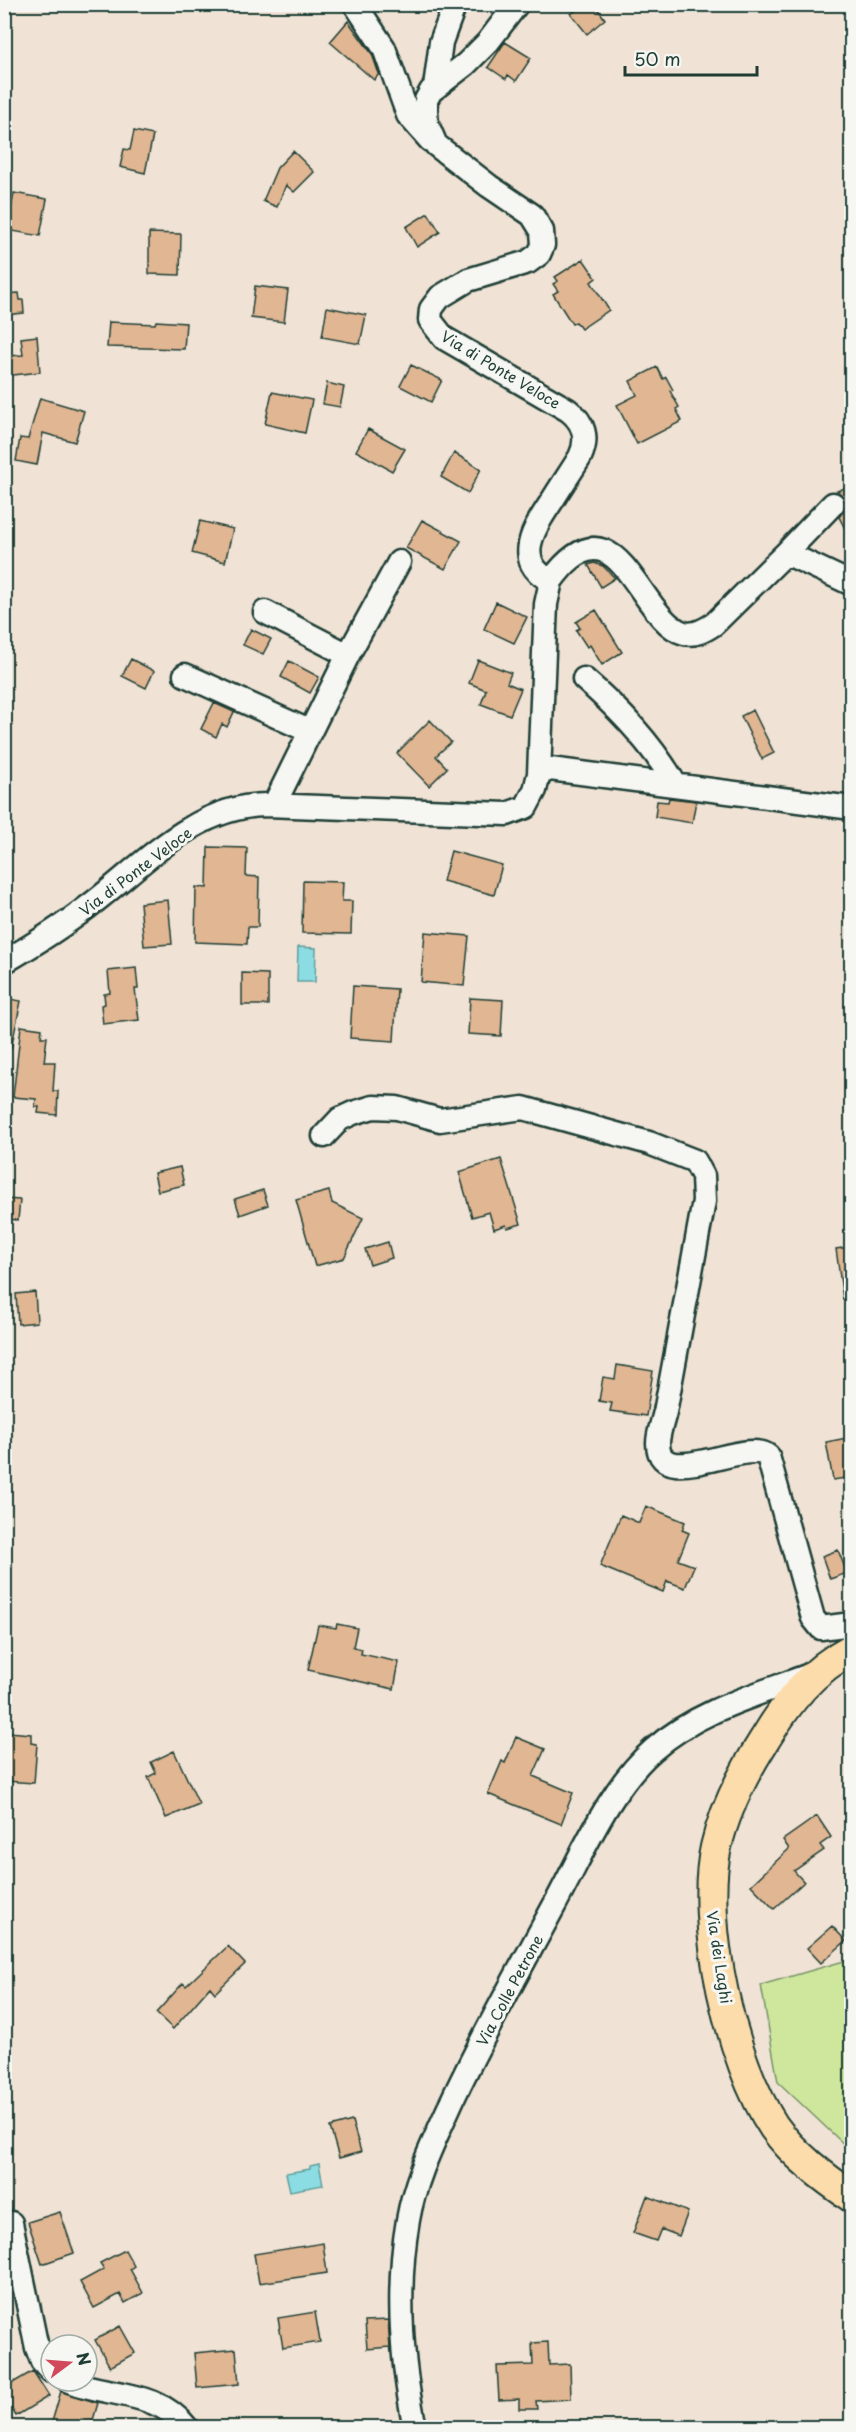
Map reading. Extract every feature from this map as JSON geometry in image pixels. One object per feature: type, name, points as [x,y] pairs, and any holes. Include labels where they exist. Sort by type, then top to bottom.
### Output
[{"type":"main road","name":"Via dei Laghi","points":[[852,1649],[815,1673],[795,1693],[777,1718],[738,1787],[725,1818],[714,1861],[711,1893],[713,1926],[732,2027],[744,2064],[764,2108],[774,2127],[792,2148],[823,2176],[852,2197]]},
{"type":"street","points":[[355,4],[384,48],[408,115],[435,145]]},
{"type":"street","points":[[435,87],[441,42],[455,4]]},
{"type":"street","points":[[435,145],[427,124],[425,106],[429,94],[481,50],[517,4]]},
{"type":"street","name":"Via di Ponte Veloce","points":[[4,962],[56,930],[178,836],[198,823],[230,810],[274,805],[507,814],[525,807],[535,790],[543,767],[546,604],[551,581],[542,576],[534,567],[529,554],[529,544],[537,525],[583,450],[586,439],[582,425],[568,410],[444,338],[432,324],[431,309],[436,301],[455,286],[532,260],[541,250],[543,240],[542,231],[532,215],[435,145]]},
{"type":"street","points":[[551,581],[562,567],[581,554],[596,550],[606,552],[620,562],[669,623],[682,633],[696,633],[720,619],[833,504]]},
{"type":"street","points":[[786,553],[852,584]]},
{"type":"street","points":[[274,805],[348,655],[399,562]]},
{"type":"street","points":[[265,612],[348,655]]},
{"type":"street","points":[[185,675],[309,731]]},
{"type":"street","points":[[584,679],[625,718],[675,784]]},
{"type":"street","points":[[543,767],[852,808]]},
{"type":"street","points":[[324,1136],[345,1116],[373,1107],[397,1108],[440,1120],[523,1108],[649,1143],[695,1161],[704,1176],[704,1201],[658,1440],[660,1452],[668,1462],[682,1465],[752,1451],[768,1456],[813,1618],[821,1628],[844,1625],[852,1627]]},
{"type":"street","name":"Via Colle Petrone","points":[[415,2427],[406,2373],[401,2317],[408,2218],[420,2176],[442,2122],[502,2001],[618,1791],[639,1763],[655,1748],[698,1719],[815,1673]]},
{"type":"street","points":[[11,2223],[39,2353]]},
{"type":"street","points":[[99,2388],[156,2402],[174,2414],[187,2427]]},
{"type":"green space","points":[[851,1959],[851,2151],[778,2082],[761,1985]]},
{"type":"water","points":[[298,947],[316,948],[315,982],[297,982]]},
{"type":"water","points":[[319,2164],[323,2185],[290,2191],[286,2173],[310,2169],[310,2166]]},
{"type":"building","points":[[584,4],[594,4],[605,19],[587,34],[571,14]]},
{"type":"building","points":[[348,21],[372,54],[379,74],[374,80],[330,42]]},
{"type":"building","points":[[505,42],[531,58],[516,81],[508,75],[506,79],[488,67]]},
{"type":"building","points":[[134,131],[153,135],[145,173],[120,167],[124,149],[130,150]]},
{"type":"building","points":[[293,151],[314,172],[294,192],[286,185],[277,207],[263,201],[277,168]]},
{"type":"building","points":[[14,193],[47,199],[40,236],[7,230]]},
{"type":"building","points":[[428,213],[440,232],[417,247],[406,227]]},
{"type":"building","points":[[149,233],[181,234],[180,275],[149,274]]},
{"type":"building","points":[[583,259],[596,278],[591,282],[609,310],[581,329],[576,322],[572,324],[553,294],[558,291],[553,284],[558,281],[555,277]]},
{"type":"building","points":[[255,286],[288,290],[284,322],[251,318]]},
{"type":"building","points":[[19,293],[20,300],[23,300],[24,313],[4,315],[4,294]]},
{"type":"building","points":[[327,307],[366,315],[360,344],[322,337]]},
{"type":"building","points":[[156,321],[186,323],[184,349],[107,347],[109,322],[155,324]]},
{"type":"building","points":[[37,336],[40,372],[4,376],[4,356],[23,355],[21,338]]},
{"type":"building","points":[[411,365],[442,380],[431,402],[400,386]]},
{"type":"building","points":[[657,367],[663,379],[666,377],[673,390],[670,391],[679,407],[676,409],[682,421],[637,444],[617,405],[637,395],[630,381]]},
{"type":"building","points":[[327,383],[344,387],[340,407],[323,404]]},
{"type":"building","points":[[272,392],[312,400],[305,433],[265,424]]},
{"type":"building","points":[[40,398],[84,411],[75,442],[43,433],[37,465],[16,461],[20,438],[28,439]]},
{"type":"building","points":[[368,429],[405,449],[392,471],[356,451]]},
{"type":"building","points":[[454,453],[481,469],[468,493],[441,477]]},
{"type":"building","points":[[852,485],[852,542],[839,517],[846,508],[846,501],[837,491]]},
{"type":"building","points":[[422,520],[461,541],[445,569],[406,548]]},
{"type":"building","points":[[200,521],[233,529],[225,562],[192,553]]},
{"type":"building","points":[[594,563],[603,566],[615,578],[601,587],[588,565]]},
{"type":"building","points":[[496,602],[527,617],[514,643],[484,629]]},
{"type":"building","points":[[596,610],[622,652],[602,665],[590,645],[587,647],[576,630],[580,628],[576,622]]},
{"type":"building","points":[[251,629],[271,639],[263,654],[243,645]]},
{"type":"building","points":[[131,659],[154,671],[146,688],[122,676]]},
{"type":"building","points":[[478,660],[511,673],[507,683],[521,689],[510,715],[481,704],[486,690],[469,683]]},
{"type":"building","points":[[289,661],[319,677],[310,693],[281,677]]},
{"type":"building","points":[[214,703],[234,712],[227,727],[222,724],[216,737],[201,729]]},
{"type":"building","points":[[753,710],[774,753],[762,759],[741,716]]},
{"type":"building","points":[[430,720],[451,742],[436,756],[447,768],[429,786],[397,753]]},
{"type":"building","points":[[669,798],[696,801],[692,823],[655,817],[657,801],[668,802]]},
{"type":"building","points":[[208,847],[247,848],[246,876],[259,877],[258,927],[248,927],[247,944],[195,942],[196,887],[207,888]]},
{"type":"building","points":[[451,851],[502,865],[494,895],[443,881]]},
{"type":"building","points":[[303,881],[343,882],[342,901],[352,901],[351,934],[302,933]]},
{"type":"building","points":[[168,900],[172,944],[144,946],[140,903]]},
{"type":"building","points":[[425,932],[469,936],[464,986],[421,982]]},
{"type":"building","points":[[136,968],[138,989],[135,989],[139,1020],[103,1024],[101,1005],[105,1004],[104,994],[110,993],[108,971]]},
{"type":"building","points":[[242,973],[268,974],[268,1005],[242,1005]]},
{"type":"building","points":[[353,986],[397,989],[394,1041],[350,1038]]},
{"type":"building","points":[[4,998],[21,1001],[11,1049],[4,1048]]},
{"type":"building","points":[[470,998],[503,1000],[501,1036],[468,1034]]},
{"type":"building","points":[[21,1026],[42,1029],[41,1037],[47,1037],[44,1062],[55,1062],[53,1091],[58,1091],[57,1115],[38,1113],[39,1107],[35,1107],[36,1099],[13,1097]]},
{"type":"building","points":[[501,1159],[521,1224],[494,1229],[489,1212],[472,1217],[459,1172]]},
{"type":"building","points":[[180,1167],[184,1185],[158,1191],[154,1173]]},
{"type":"building","points":[[263,1190],[268,1205],[240,1215],[235,1199]]},
{"type":"building","points":[[329,1191],[332,1203],[363,1218],[344,1258],[315,1266],[296,1200]]},
{"type":"building","points":[[4,1199],[20,1200],[18,1220],[4,1219]]},
{"type":"building","points":[[388,1242],[392,1258],[370,1265],[365,1249]]},
{"type":"building","points":[[849,1247],[852,1299],[843,1299],[836,1249]]},
{"type":"building","points":[[35,1292],[37,1322],[18,1324],[16,1294]]},
{"type":"building","points":[[617,1365],[653,1371],[646,1416],[610,1411],[612,1403],[599,1401],[603,1377],[615,1379]]},
{"type":"building","points":[[852,1437],[852,1477],[833,1480],[826,1442]]},
{"type":"building","points":[[646,1506],[685,1522],[682,1530],[689,1533],[678,1560],[694,1566],[685,1588],[667,1581],[663,1592],[600,1566],[621,1515],[639,1523]]},
{"type":"building","points":[[838,1550],[847,1573],[830,1579],[822,1556]]},
{"type":"building","points":[[337,1624],[357,1628],[353,1647],[362,1649],[361,1654],[399,1662],[394,1689],[308,1670],[318,1625],[336,1628]]},
{"type":"building","points":[[9,1732],[31,1734],[31,1743],[37,1744],[34,1783],[5,1781]]},
{"type":"building","points":[[516,1737],[545,1749],[533,1776],[573,1793],[561,1824],[488,1794],[502,1761],[505,1763]]},
{"type":"building","points":[[174,1751],[199,1804],[166,1818],[148,1777],[156,1773],[151,1762]]},
{"type":"building","points":[[817,1816],[831,1837],[820,1845],[824,1850],[794,1871],[804,1882],[774,1909],[751,1885],[789,1849],[783,1840]]},
{"type":"building","points":[[832,1926],[846,1941],[821,1963],[807,1948]]},
{"type":"building","points":[[228,1946],[245,1964],[215,1993],[210,1987],[173,2029],[156,2013],[183,1983],[186,1986]]},
{"type":"building","points":[[352,2121],[361,2152],[339,2158],[330,2127]]},
{"type":"building","points":[[647,2196],[688,2212],[679,2236],[661,2229],[656,2241],[633,2233]]},
{"type":"building","points":[[60,2212],[74,2253],[42,2264],[28,2222]]},
{"type":"building","points":[[323,2243],[327,2273],[259,2283],[254,2254]]},
{"type":"building","points":[[125,2250],[134,2266],[130,2269],[143,2293],[125,2303],[120,2294],[94,2308],[80,2282],[104,2269],[100,2263]]},
{"type":"building","points":[[315,2312],[320,2342],[283,2348],[278,2318]]},
{"type":"building","points":[[388,2320],[390,2347],[367,2349],[365,2321]]},
{"type":"building","points":[[120,2326],[135,2353],[110,2367],[99,2347],[99,2338]]},
{"type":"building","points":[[548,2342],[549,2365],[570,2364],[571,2399],[536,2401],[537,2409],[519,2409],[519,2399],[499,2400],[497,2366],[533,2365],[532,2343]]},
{"type":"building","points":[[236,2349],[239,2384],[197,2388],[194,2353]]},
{"type":"building","points":[[33,2371],[39,2380],[39,2393],[47,2393],[49,2396],[16,2416],[4,2397],[4,2388]]},
{"type":"building","points":[[60,2393],[98,2403],[91,2427],[70,2427],[52,2422]]}]
